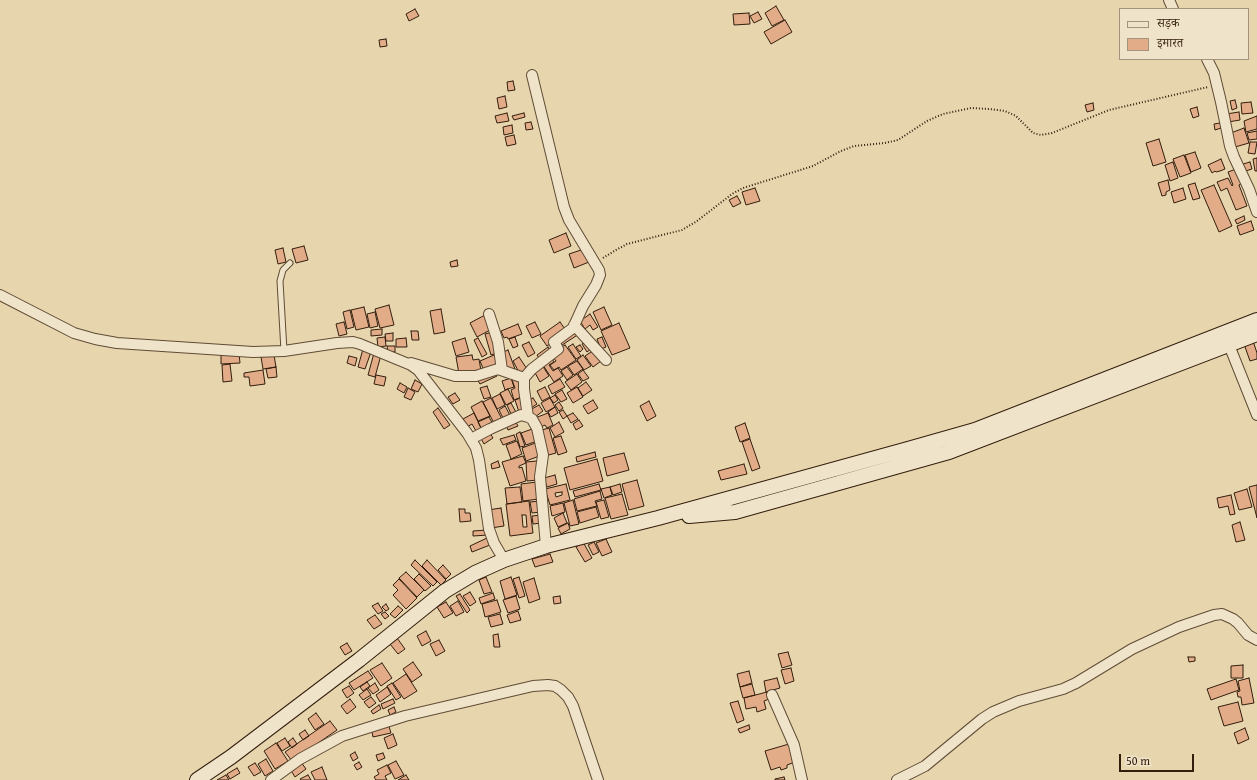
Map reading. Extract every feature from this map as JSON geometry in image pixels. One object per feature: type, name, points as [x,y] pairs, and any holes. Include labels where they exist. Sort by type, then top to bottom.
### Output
[{"type":"street","points":[[1208,60],[1214,73],[1230,146],[1249,189],[1257,212]]},
{"type":"street","points":[[528,417],[524,378],[532,369],[558,348],[554,342],[571,330],[600,275],[599,270],[572,225],[564,207],[532,75]]},
{"type":"street","points":[[0,295],[74,333],[118,343],[253,352],[284,351],[353,342],[411,364],[418,370],[471,439],[476,448],[491,536],[504,560]]},
{"type":"street","points":[[489,314],[498,342],[502,370]]},
{"type":"street","points":[[1226,339],[1257,320]]},
{"type":"street","points":[[574,325],[606,360]]},
{"type":"street","points":[[197,780],[231,757],[359,660],[445,591],[475,573],[504,560],[546,546],[658,518],[975,430],[1226,339],[1257,334]]},
{"type":"street","points":[[1226,339],[1257,415]]},
{"type":"street","points":[[403,361],[455,376],[476,376],[495,369],[524,378]]},
{"type":"street","points":[[471,439],[516,417],[525,415],[532,419],[537,428],[544,455],[541,463],[540,477],[546,546]]},
{"type":"street","points":[[896,780],[925,766],[982,719],[994,712],[1019,701],[1063,689],[1076,683],[1132,649],[1179,627],[1214,615],[1222,614],[1233,619],[1248,635],[1257,640]]},
{"type":"street","points":[[271,780],[300,759],[342,736],[405,716],[533,686],[548,685],[555,686],[561,690],[568,697],[573,706],[598,780]]},
{"type":"street","points":[[772,695],[794,745],[802,780]]},
{"type":"lane","points":[[284,351],[280,281],[283,270],[290,263]]},
{"type":"path","points":[[595,264],[627,244],[682,230],[697,221],[732,194],[744,188],[813,166],[841,151],[854,146],[885,143],[898,140],[927,121],[943,114],[971,108],[1005,111],[1016,116],[1033,133],[1041,136],[1109,110],[1217,85]]},
{"type":"building","points":[[776,6],[784,20],[772,26],[765,13]]},
{"type":"building","points":[[415,9],[419,16],[409,21],[406,14]]},
{"type":"building","points":[[758,12],[762,19],[754,23],[750,16]]},
{"type":"building","points":[[749,13],[750,24],[734,25],[733,14]]},
{"type":"building","points":[[785,20],[792,32],[771,44],[764,32]]},
{"type":"building","points":[[386,39],[387,46],[380,47],[379,40]]},
{"type":"building","points":[[513,81],[515,90],[508,91],[507,82]]},
{"type":"building","points":[[505,96],[507,107],[499,109],[497,98]]},
{"type":"building","points":[[1235,100],[1237,108],[1232,110],[1230,101]]},
{"type":"building","points":[[1251,102],[1253,113],[1242,114],[1241,103]]},
{"type":"building","points":[[1093,103],[1094,110],[1087,112],[1085,105]]},
{"type":"building","points":[[1197,107],[1199,116],[1193,118],[1190,109]]},
{"type":"building","points":[[1239,112],[1240,120],[1228,122],[1226,114]]},
{"type":"building","points":[[507,113],[509,121],[497,123],[495,116]]},
{"type":"building","points":[[524,113],[525,117],[514,120],[512,116]]},
{"type":"building","points":[[1257,116],[1257,129],[1246,132],[1244,121]]},
{"type":"building","points":[[531,122],[533,129],[526,130],[525,123]]},
{"type":"building","points":[[1220,123],[1221,128],[1215,130],[1214,124]]},
{"type":"building","points":[[512,125],[513,133],[504,135],[503,127]]},
{"type":"building","points":[[1244,128],[1249,143],[1235,147],[1231,133]]},
{"type":"building","points":[[1257,131],[1257,139],[1249,140],[1247,133]]},
{"type":"building","points":[[514,135],[516,144],[507,146],[505,137]]},
{"type":"building","points":[[1159,139],[1166,162],[1153,166],[1146,143]]},
{"type":"building","points":[[1250,142],[1257,142],[1255,154],[1248,153]]},
{"type":"building","points":[[1195,152],[1201,168],[1191,172],[1185,155]]},
{"type":"building","points":[[1184,155],[1191,173],[1180,177],[1173,159]]},
{"type":"building","points":[[1257,158],[1257,171],[1255,171],[1253,159]]},
{"type":"building","points":[[1221,159],[1225,169],[1212,173],[1208,165]]},
{"type":"building","points":[[1173,162],[1178,178],[1170,181],[1165,165]]},
{"type":"building","points":[[1250,162],[1252,169],[1242,172],[1240,165]]},
{"type":"building","points":[[1236,169],[1242,183],[1239,185],[1247,206],[1236,210],[1227,188],[1221,191],[1217,182],[1228,178],[1232,186],[1233,185],[1228,172]]},
{"type":"building","points":[[1168,180],[1170,190],[1166,192],[1166,195],[1162,196],[1158,183]]},
{"type":"building","points":[[1195,183],[1200,198],[1193,200],[1188,185]]},
{"type":"building","points":[[1214,185],[1232,226],[1219,232],[1201,190]]},
{"type":"building","points":[[755,188],[760,201],[746,205],[742,192]]},
{"type":"building","points":[[1183,188],[1186,199],[1174,203],[1171,192]]},
{"type":"building","points":[[737,196],[741,203],[733,207],[729,200]]},
{"type":"building","points":[[1244,216],[1245,220],[1237,224],[1235,220]]},
{"type":"building","points":[[1251,221],[1254,230],[1240,235],[1237,226]]},
{"type":"building","points":[[566,233],[571,246],[554,253],[549,240]]},
{"type":"building","points":[[304,246],[308,260],[296,263],[292,249]]},
{"type":"building","points":[[283,248],[286,262],[278,264],[275,250]]},
{"type":"building","points":[[584,249],[589,262],[574,268],[569,254]]},
{"type":"building","points":[[457,260],[458,266],[451,267],[450,262]]},
{"type":"building","points":[[389,305],[394,325],[380,328],[375,309]]},
{"type":"building","points":[[364,307],[369,327],[356,330],[351,310]]},
{"type":"building","points":[[604,307],[612,325],[601,330],[593,312]]},
{"type":"building","points":[[441,309],[445,332],[434,334],[430,311]]},
{"type":"building","points":[[350,310],[354,327],[347,329],[343,312]]},
{"type":"building","points":[[375,312],[378,326],[370,328],[367,314]]},
{"type":"building","points":[[590,314],[598,327],[593,330],[590,325],[585,329],[580,321]]},
{"type":"building","points":[[485,315],[492,329],[477,337],[470,323]]},
{"type":"building","points":[[344,322],[347,334],[339,336],[336,324]]},
{"type":"building","points":[[535,322],[541,334],[532,338],[526,326]]},
{"type":"building","points":[[560,322],[567,332],[547,346],[540,336]]},
{"type":"building","points":[[619,323],[630,348],[612,355],[601,331]]},
{"type":"building","points":[[518,324],[522,334],[508,339],[507,337],[504,338],[501,331]]},
{"type":"building","points":[[575,328],[579,334],[559,347],[555,342]]},
{"type":"building","points":[[382,329],[382,335],[371,336],[371,330]]},
{"type":"building","points":[[411,331],[418,331],[419,340],[412,340]]},
{"type":"building","points":[[493,332],[499,352],[491,355],[485,334]]},
{"type":"building","points":[[393,333],[393,341],[386,341],[385,334]]},
{"type":"building","points":[[385,337],[386,346],[378,347],[377,338]]},
{"type":"building","points":[[515,337],[518,346],[513,348],[509,339]]},
{"type":"building","points":[[602,337],[606,347],[601,349],[597,339]]},
{"type":"building","points":[[406,338],[407,347],[396,347],[396,339]]},
{"type":"building","points":[[465,338],[469,352],[456,356],[452,342]]},
{"type":"building","points":[[478,338],[487,354],[482,357],[474,340]]},
{"type":"building","points":[[586,341],[591,349],[587,352],[582,344]]},
{"type":"building","points":[[1253,341],[1257,353],[1257,359],[1250,361],[1244,344]]},
{"type":"building","points":[[529,342],[535,353],[528,357],[522,345]]},
{"type":"building","points":[[573,344],[581,356],[576,359],[568,347]]},
{"type":"building","points":[[565,345],[576,360],[561,370],[559,367],[554,370],[550,365],[556,361],[551,354]]},
{"type":"building","points":[[580,345],[583,349],[580,352],[576,347]]},
{"type":"building","points":[[387,346],[395,346],[395,352],[388,352]]},
{"type":"building","points":[[548,347],[551,353],[540,360],[537,355]]},
{"type":"building","points":[[363,349],[371,352],[365,369],[358,367]]},
{"type":"building","points":[[508,350],[515,369],[507,371],[501,353]]},
{"type":"building","points":[[594,350],[601,361],[593,367],[585,356]]},
{"type":"building","points":[[239,353],[240,363],[221,364],[221,355]]},
{"type":"building","points":[[374,353],[381,355],[375,377],[368,375]]},
{"type":"building","points":[[274,355],[276,367],[263,369],[261,357]]},
{"type":"building","points":[[472,355],[473,360],[479,359],[481,371],[459,374],[456,357]]},
{"type":"building","points":[[494,355],[499,367],[485,373],[480,361]]},
{"type":"building","points":[[583,355],[591,366],[584,370],[577,360]]},
{"type":"building","points":[[349,356],[357,358],[355,366],[347,363]]},
{"type":"building","points":[[519,357],[527,369],[520,374],[513,361]]},
{"type":"building","points":[[551,357],[554,362],[549,365],[553,371],[558,368],[563,376],[554,382],[541,362]]},
{"type":"building","points":[[577,361],[583,369],[574,375],[568,366]]},
{"type":"building","points":[[230,364],[232,381],[223,382],[222,365]]},
{"type":"building","points":[[542,365],[549,376],[540,382],[534,371]]},
{"type":"building","points":[[276,367],[277,377],[268,378],[266,369]]},
{"type":"building","points":[[567,367],[573,375],[567,380],[561,371]]},
{"type":"building","points":[[263,370],[265,384],[250,386],[249,377],[244,377],[244,373]]},
{"type":"building","points":[[494,370],[497,376],[480,384],[477,379]]},
{"type":"building","points":[[583,370],[589,378],[583,381],[578,374]]},
{"type":"building","points":[[577,374],[582,382],[571,390],[565,382]]},
{"type":"building","points":[[376,375],[386,377],[384,386],[374,384]]},
{"type":"building","points":[[511,378],[514,387],[505,390],[502,381]]},
{"type":"building","points":[[519,378],[524,396],[514,400],[511,390],[515,388],[512,380]]},
{"type":"building","points":[[560,379],[565,387],[552,394],[548,386]]},
{"type":"building","points":[[415,380],[422,384],[418,392],[411,389]]},
{"type":"building","points":[[586,382],[592,390],[583,396],[578,388]]},
{"type":"building","points":[[400,383],[407,387],[404,393],[397,389]]},
{"type":"building","points":[[487,386],[491,397],[484,399],[480,388]]},
{"type":"building","points":[[545,387],[550,397],[542,401],[537,391]]},
{"type":"building","points":[[577,387],[583,397],[573,403],[567,393]]},
{"type":"building","points":[[408,388],[415,392],[411,400],[404,397]]},
{"type":"building","points":[[508,389],[514,401],[506,405],[500,393]]},
{"type":"building","points":[[562,390],[567,399],[561,402],[555,394]]},
{"type":"building","points":[[455,393],[460,400],[453,404],[448,397]]},
{"type":"building","points":[[500,394],[505,405],[497,409],[492,398]]},
{"type":"building","points":[[555,395],[558,400],[554,403],[550,398]]},
{"type":"building","points":[[523,397],[527,410],[519,412],[515,400]]},
{"type":"building","points":[[491,398],[503,421],[495,425],[483,402]]},
{"type":"building","points":[[533,398],[537,404],[531,408],[526,402]]},
{"type":"building","points":[[550,398],[555,407],[546,412],[541,403]]},
{"type":"building","points":[[593,400],[598,408],[588,414],[583,406]]},
{"type":"building","points":[[482,401],[490,416],[478,421],[471,407]]},
{"type":"building","points":[[649,401],[656,416],[647,421],[640,406]]},
{"type":"building","points":[[559,402],[563,408],[559,411],[555,405]]},
{"type":"building","points":[[511,403],[517,414],[512,416],[507,405]]},
{"type":"building","points":[[539,405],[543,411],[535,417],[530,410]]},
{"type":"building","points":[[505,406],[511,417],[504,420],[499,410]]},
{"type":"building","points":[[555,407],[558,413],[551,417],[548,412]]},
{"type":"building","points":[[438,408],[450,425],[444,429],[433,412]]},
{"type":"building","points":[[563,410],[567,416],[563,419],[559,412]]},
{"type":"building","points":[[474,413],[481,428],[476,431],[472,424],[467,427],[463,419]]},
{"type":"building","points":[[548,413],[553,425],[547,428],[545,425],[539,428],[535,418]]},
{"type":"building","points":[[573,413],[578,419],[571,423],[567,416]]},
{"type":"building","points":[[489,417],[494,426],[483,432],[478,422]]},
{"type":"building","points":[[514,419],[518,426],[508,430],[505,423]]},
{"type":"building","points":[[579,420],[583,426],[576,430],[573,424]]},
{"type":"building","points":[[559,422],[564,432],[555,437],[550,428]]},
{"type":"building","points":[[745,423],[750,438],[740,442],[735,427]]},
{"type":"building","points":[[535,428],[540,440],[526,445],[521,433]]},
{"type":"building","points":[[549,428],[556,453],[545,456],[538,431]]},
{"type":"building","points":[[488,430],[493,438],[484,444],[479,435]]},
{"type":"building","points":[[520,432],[525,446],[520,447],[516,434]]},
{"type":"building","points":[[514,435],[516,440],[503,445],[500,439]]},
{"type":"building","points":[[561,436],[567,452],[558,455],[553,438]]},
{"type":"building","points":[[750,439],[760,468],[752,471],[742,442]]},
{"type":"building","points":[[517,441],[522,454],[511,459],[506,445]]},
{"type":"building","points":[[538,442],[542,455],[526,461],[522,448]]},
{"type":"building","points":[[595,452],[596,457],[577,462],[576,457]]},
{"type":"building","points":[[624,453],[629,470],[607,476],[603,458]]},
{"type":"building","points":[[523,456],[526,463],[519,466],[519,468],[522,467],[526,481],[510,486],[502,462]]},
{"type":"building","points":[[597,459],[603,481],[570,490],[564,468]]},
{"type":"building","points":[[498,461],[500,467],[492,469],[491,464]]},
{"type":"building","points":[[537,461],[538,480],[527,481],[526,462]]},
{"type":"building","points":[[744,464],[747,474],[721,480],[718,471]]},
{"type":"building","points":[[555,475],[557,484],[547,487],[544,478]]},
{"type":"building","points":[[637,480],[644,506],[629,510],[622,484]]},
{"type":"building","points":[[537,482],[539,499],[523,501],[521,484]]},
{"type":"building","points":[[566,484],[570,500],[550,505],[545,489]],"holes":[[[562,492],[562,495],[556,497],[555,493]]]},
{"type":"building","points":[[599,484],[601,490],[575,497],[573,491]]},
{"type":"building","points":[[620,484],[622,492],[613,495],[610,487]]},
{"type":"building","points":[[1257,485],[1257,518],[1249,487]]},
{"type":"building","points":[[520,487],[522,502],[507,504],[505,488]]},
{"type":"building","points":[[610,487],[612,495],[604,498],[601,489]]},
{"type":"building","points":[[1247,489],[1252,507],[1239,510],[1234,493]]},
{"type":"building","points":[[600,491],[602,499],[595,501],[597,506],[577,511],[574,499]]},
{"type":"building","points":[[622,494],[628,515],[611,519],[605,498]]},
{"type":"building","points":[[1231,495],[1235,514],[1230,515],[1228,506],[1219,508],[1217,498]]},
{"type":"building","points":[[573,500],[579,524],[570,526],[564,503]]},
{"type":"building","points":[[604,500],[609,517],[601,519],[596,502]]},
{"type":"building","points":[[529,501],[533,533],[510,536],[506,504]],"holes":[[[522,515],[526,515],[527,527],[523,527]]]},
{"type":"building","points":[[539,501],[541,512],[532,513],[530,502]]},
{"type":"building","points":[[563,503],[565,512],[552,516],[550,506]]},
{"type":"building","points":[[596,507],[599,517],[580,523],[577,512]]},
{"type":"building","points":[[501,508],[504,526],[491,528],[488,510]]},
{"type":"building","points":[[459,509],[465,509],[465,513],[470,513],[471,521],[460,522]]},
{"type":"building","points":[[563,513],[567,523],[558,527],[554,518]]},
{"type":"building","points":[[541,515],[542,523],[533,524],[532,516]]},
{"type":"building","points":[[1240,522],[1245,540],[1236,542],[1232,525]]},
{"type":"building","points":[[568,523],[570,529],[561,534],[558,528]]},
{"type":"building","points":[[487,530],[488,535],[473,536],[473,531]]},
{"type":"building","points":[[487,538],[490,545],[472,552],[470,546]]},
{"type":"building","points":[[606,539],[612,552],[602,556],[596,543]]},
{"type":"building","points":[[583,542],[592,558],[585,562],[576,547]]},
{"type":"building","points":[[594,542],[599,552],[593,555],[588,545]]},
{"type":"building","points":[[550,554],[553,562],[535,567],[532,559]]},
{"type":"building","points":[[415,560],[437,582],[433,586],[411,565]]},
{"type":"building","points":[[427,560],[446,580],[441,585],[422,566]]},
{"type":"building","points":[[443,565],[451,574],[446,579],[438,570]]},
{"type":"building","points":[[406,572],[424,590],[417,597],[399,578]]},
{"type":"building","points":[[419,574],[431,586],[425,591],[414,579]]},
{"type":"building","points":[[486,577],[492,592],[484,594],[479,580]]},
{"type":"building","points":[[511,577],[517,595],[505,599],[500,581]]},
{"type":"building","points":[[519,577],[525,596],[519,598],[513,579]]},
{"type":"building","points":[[534,578],[540,599],[529,603],[523,582]]},
{"type":"building","points":[[399,579],[417,598],[406,609],[393,595],[398,590],[393,585]]},
{"type":"building","points":[[470,592],[476,602],[470,606],[463,596]]},
{"type":"building","points":[[493,593],[495,599],[481,604],[479,598]]},
{"type":"building","points":[[460,594],[470,610],[467,613],[456,596]]},
{"type":"building","points":[[516,596],[520,609],[508,613],[503,600]]},
{"type":"building","points":[[560,596],[561,603],[554,604],[553,597]]},
{"type":"building","points":[[497,600],[501,612],[485,617],[482,604]]},
{"type":"building","points":[[458,601],[464,612],[456,616],[450,606]]},
{"type":"building","points":[[446,602],[453,613],[444,618],[437,607]]},
{"type":"building","points":[[378,603],[383,611],[378,614],[372,606]]},
{"type":"building","points":[[386,604],[389,609],[386,611],[382,607]]},
{"type":"building","points":[[398,606],[403,610],[395,618],[390,614]]},
{"type":"building","points":[[518,611],[521,620],[510,623],[507,615]]},
{"type":"building","points":[[385,612],[389,616],[385,619],[381,614]]},
{"type":"building","points":[[500,614],[503,624],[491,627],[488,617]]},
{"type":"building","points":[[375,615],[382,624],[374,629],[367,620]]},
{"type":"building","points":[[426,631],[431,641],[422,646],[417,636]]},
{"type":"building","points":[[498,634],[500,647],[494,647],[493,635]]},
{"type":"building","points":[[397,638],[405,649],[398,654],[390,644]]},
{"type":"building","points":[[439,640],[445,651],[436,656],[430,644]]},
{"type":"building","points":[[347,643],[352,651],[345,655],[340,647]]},
{"type":"building","points":[[788,652],[792,665],[782,668],[778,654]]},
{"type":"building","points":[[1188,657],[1195,657],[1195,661],[1189,662]]},
{"type":"building","points":[[413,662],[422,675],[412,682],[403,669]]},
{"type":"building","points":[[382,663],[392,678],[381,686],[370,670]]},
{"type":"building","points":[[1243,665],[1243,678],[1231,678],[1231,666]]},
{"type":"building","points":[[791,668],[794,681],[785,684],[781,670]]},
{"type":"building","points":[[368,671],[373,678],[354,690],[349,683]]},
{"type":"building","points":[[749,671],[752,683],[740,687],[737,674]]},
{"type":"building","points":[[406,674],[417,691],[404,699],[393,683]]},
{"type":"building","points":[[777,678],[780,688],[766,692],[764,681]]},
{"type":"building","points":[[1249,678],[1254,703],[1242,705],[1241,697],[1238,697],[1237,692],[1240,691],[1238,681]]},
{"type":"building","points":[[1236,679],[1239,690],[1211,700],[1207,689]]},
{"type":"building","points":[[367,682],[370,686],[363,691],[360,687]]},
{"type":"building","points":[[375,683],[379,690],[373,694],[368,688]]},
{"type":"building","points":[[392,683],[401,697],[396,700],[387,686]]},
{"type":"building","points":[[752,684],[755,695],[743,698],[740,687]]},
{"type":"building","points":[[349,686],[354,693],[347,698],[342,690]]},
{"type":"building","points":[[387,687],[391,694],[380,702],[376,695]]},
{"type":"building","points":[[367,689],[371,695],[363,700],[359,695]]},
{"type":"building","points":[[767,692],[769,699],[764,701],[766,709],[757,712],[756,707],[746,709],[744,698]]},
{"type":"building","points":[[371,697],[376,703],[369,708],[364,702]]},
{"type":"building","points":[[350,699],[356,707],[347,714],[341,706]]},
{"type":"building","points":[[393,699],[395,703],[383,709],[381,704]]},
{"type":"building","points":[[738,701],[744,720],[737,723],[730,703]]},
{"type":"building","points":[[1238,702],[1243,721],[1224,726],[1218,707]]},
{"type":"building","points":[[379,705],[381,709],[373,714],[371,711]]},
{"type":"building","points":[[394,707],[396,712],[390,715],[388,710]]},
{"type":"building","points":[[316,713],[324,724],[315,730],[308,719]]},
{"type":"building","points":[[330,721],[337,730],[292,761],[285,752]]},
{"type":"building","points":[[388,723],[391,733],[373,737],[371,727]]},
{"type":"building","points":[[749,725],[750,729],[740,733],[738,729]]},
{"type":"building","points":[[1245,728],[1249,739],[1238,744],[1234,733]]},
{"type":"building","points":[[305,730],[309,736],[303,740],[299,734]]},
{"type":"building","points":[[393,734],[397,745],[388,749],[384,738]]},
{"type":"building","points":[[285,738],[290,746],[282,751],[277,743]]},
{"type":"building","points":[[293,738],[297,744],[292,748],[288,742]]},
{"type":"building","points":[[276,743],[288,761],[275,769],[264,751]]},
{"type":"building","points":[[789,744],[795,762],[787,765],[787,768],[781,770],[780,767],[771,770],[765,751]]},
{"type":"building","points":[[355,752],[358,758],[353,761],[350,755]]},
{"type":"building","points":[[383,753],[385,758],[378,761],[376,755]]},
{"type":"building","points":[[266,759],[273,771],[265,776],[258,764]]},
{"type":"building","points":[[396,761],[404,775],[395,779],[388,765]]},
{"type":"building","points":[[301,762],[306,769],[295,777],[290,769]]},
{"type":"building","points":[[359,762],[362,767],[357,770],[354,765]]},
{"type":"building","points":[[255,763],[261,772],[254,776],[248,767]]},
{"type":"building","points":[[387,765],[391,773],[385,776],[387,780],[376,780],[374,777],[379,774],[377,770]]},
{"type":"building","points":[[322,767],[327,780],[315,780],[311,772]]},
{"type":"building","points":[[237,768],[240,773],[230,779],[227,774]]},
{"type":"building","points":[[226,775],[229,780],[217,780]]},
{"type":"building","points":[[308,775],[311,780],[300,779]]},
{"type":"building","points":[[406,775],[409,780],[398,780]]},
{"type":"building","points":[[784,777],[785,780],[775,780],[775,779]]}]
